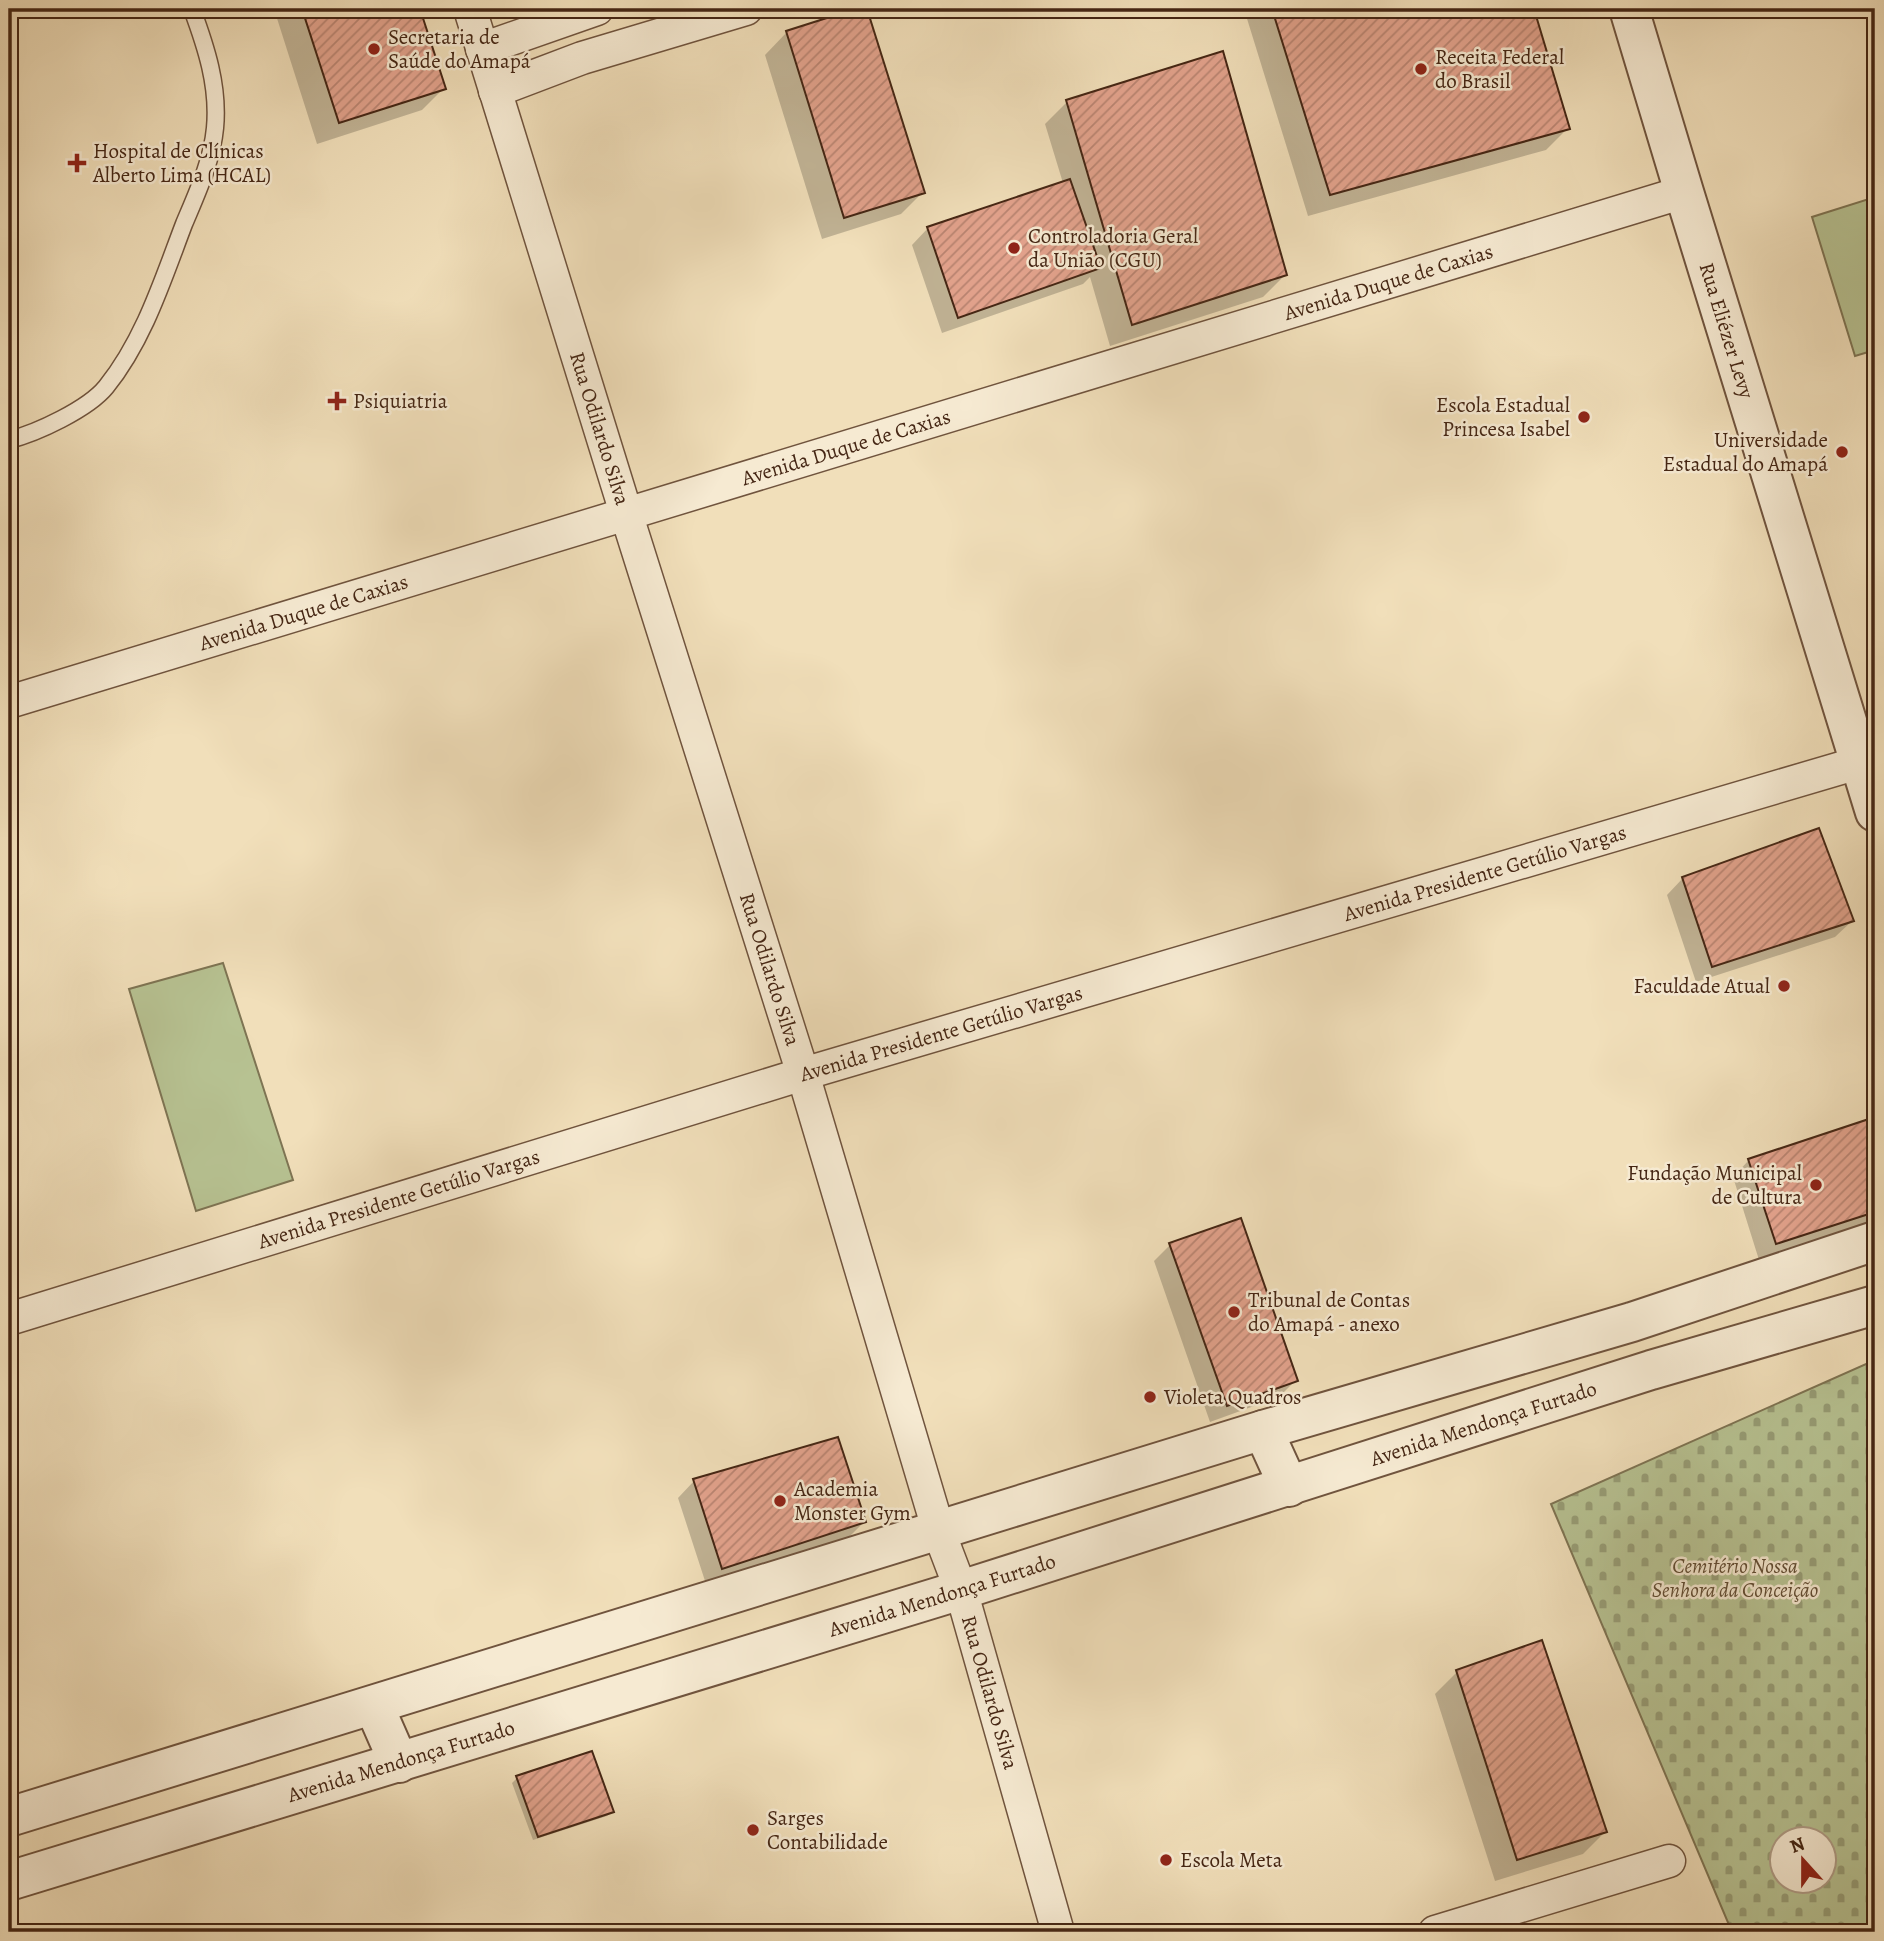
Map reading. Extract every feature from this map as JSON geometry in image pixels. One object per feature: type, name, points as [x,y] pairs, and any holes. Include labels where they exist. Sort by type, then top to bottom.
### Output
[{"type":"street","name":"Rua Odilardo Silva","points":[[470,9],[803,1073],[939,1532],[961,1590],[1058,1932]]},
{"type":"street","points":[[482,49],[597,9]]},
{"type":"street","points":[[495,91],[582,58],[746,9]]},
{"type":"street","name":"Rua Eliézer Levy","points":[[1629,9],[1684,192],[1868,760],[1875,812]]},
{"type":"street","name":"Avenida Duque de Caxias","points":[[9,702],[1684,192]]},
{"type":"street","name":"Avenida Presidente Getúlio Vargas","points":[[9,1319],[803,1073],[1868,760]]},
{"type":"street","points":[[9,1817],[1263,1430],[1632,1322],[1875,1241]]},
{"type":"street","name":"Avenida Mendonça Furtado","points":[[9,1881],[1289,1488],[1651,1370],[1875,1305]]},
{"type":"street","points":[[1632,1322],[1651,1370]]},
{"type":"street","points":[[1263,1430],[1289,1488]]},
{"type":"street","points":[[374,1706],[399,1763]]},
{"type":"street","points":[[1435,1932],[1669,1861]]},
{"type":"lane","points":[[9,440],[70,415],[105,388],[130,350],[151,310],[207,165],[215,128],[215,82],[192,9]]},
{"type":"green space","points":[[1875,197],[1875,350],[1855,356],[1812,217]]},
{"type":"green space","points":[[223,963],[293,1180],[196,1211],[129,989]]},
{"type":"green space","name":"Cemitério Nossa Senhora da Conceição","points":[[1875,1360],[1875,1932],[1732,1932],[1551,1504]]},
{"type":"building","name":"Secretaria de Saúde do Amapá","points":[[302,9],[420,9],[446,89],[339,123]]},
{"type":"building","points":[[855,9],[867,9],[925,193],[844,218],[786,31]]},
{"type":"building","name":"Receita Federal do Brasil","points":[[1272,9],[1534,9],[1570,129],[1330,195]]},
{"type":"building","points":[[1223,51],[1287,275],[1132,325],[1066,100]]},
{"type":"building","name":"Controladoria Geral da União (CGU)","points":[[1070,179],[1101,268],[958,318],[927,227]]},
{"type":"building","points":[[1819,828],[1854,921],[1712,967],[1682,877]]},
{"type":"building","name":"Fundação Municipal de Cultura","points":[[1875,1117],[1875,1212],[1776,1244],[1748,1159]]},
{"type":"building","name":"Tribunal de Contas do Amapá - anexo","points":[[1241,1218],[1298,1381],[1227,1406],[1169,1243]]},
{"type":"building","name":"Academia Monster Gym","points":[[838,1437],[866,1522],[722,1569],[693,1479]]},
{"type":"building","points":[[1542,1640],[1607,1832],[1517,1860],[1456,1670]]},
{"type":"building","points":[[592,1751],[614,1812],[538,1837],[516,1776]]},
{"type":"place","name":"Secretaria de Saúde do Amapá","points":[[374,49]]},
{"type":"place","name":"Receita Federal do Brasil","points":[[1421,69]]},
{"type":"place","name":"Hospital de Clínicas Alberto Lima (HCAL)","points":[[77,163]]},
{"type":"place","name":"Controladoria Geral da União (CGU)","points":[[1014,248]]},
{"type":"place","name":"Psiquiatria","points":[[337,401]]},
{"type":"place","name":"Escola Estadual Princesa Isabel","points":[[1584,417]]},
{"type":"place","name":"Universidade Estadual do Amapá","points":[[1842,452]]},
{"type":"place","name":"Faculdade Atual","points":[[1784,986]]},
{"type":"place","name":"Fundação Municipal de Cultura","points":[[1816,1185]]},
{"type":"place","name":"Tribunal de Contas do Amapá - anexo","points":[[1234,1312]]},
{"type":"place","name":"Violeta Quadros","points":[[1150,1397]]},
{"type":"place","name":"Academia Monster Gym","points":[[780,1501]]},
{"type":"place","name":"Sarges Contabilidade","points":[[753,1830]]},
{"type":"place","name":"Escola Meta","points":[[1166,1860]]}]
